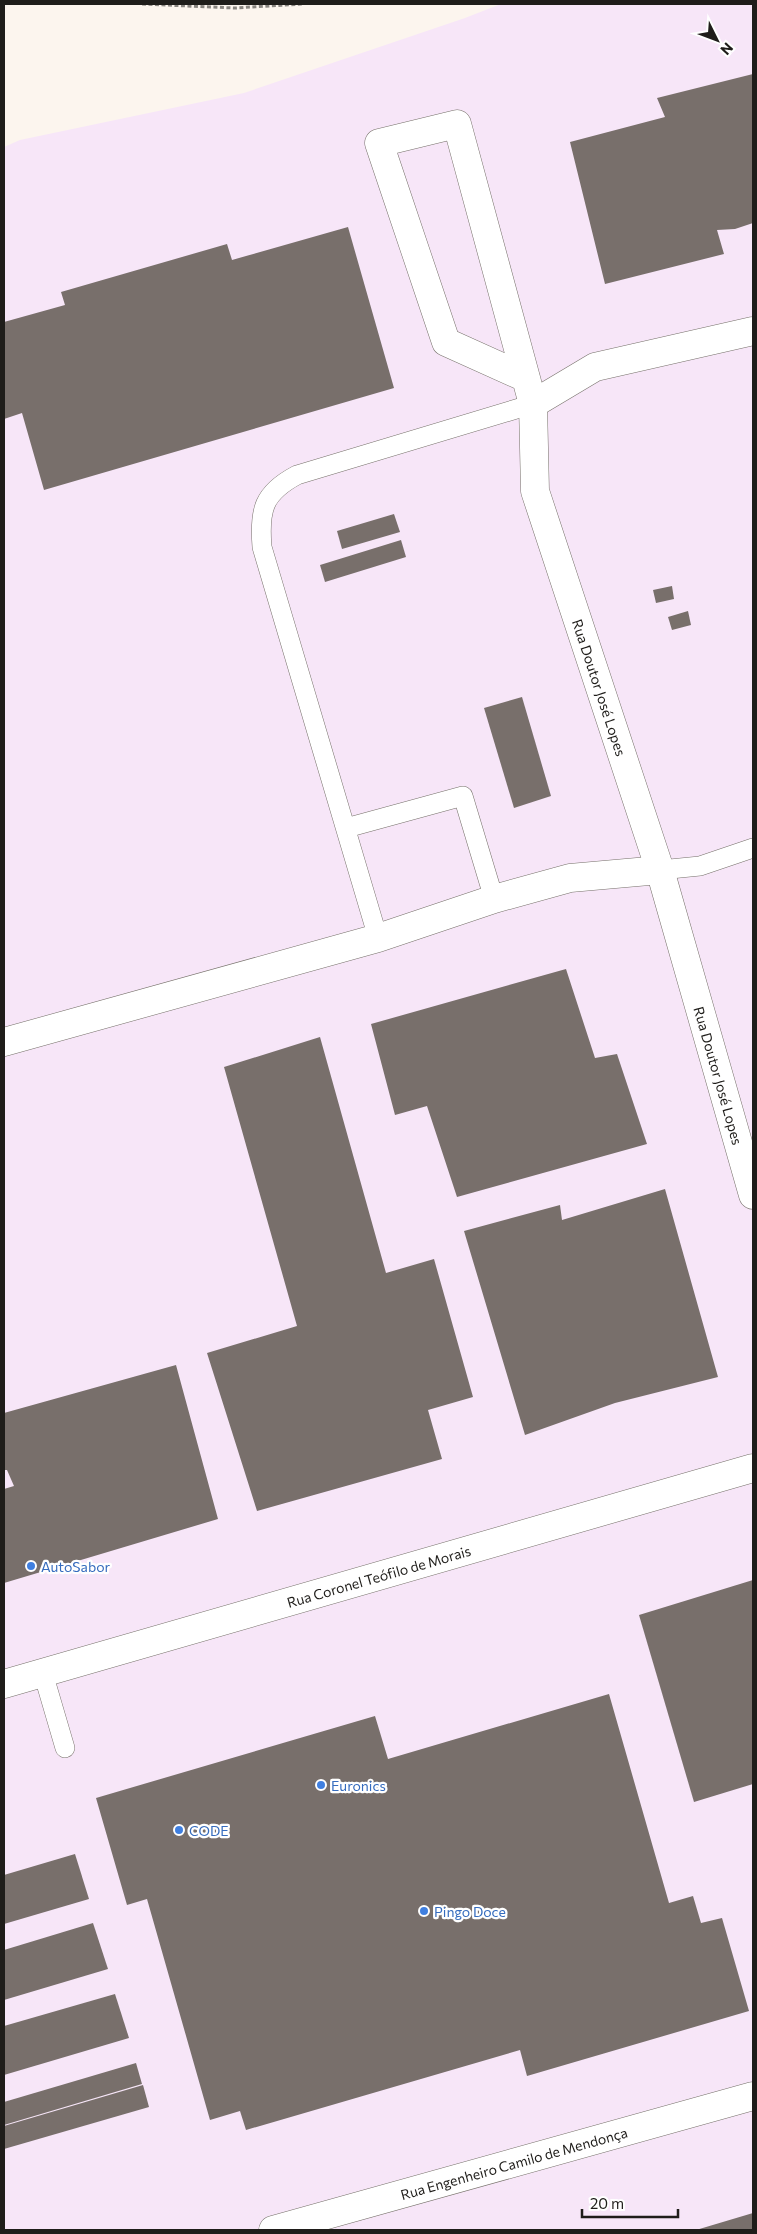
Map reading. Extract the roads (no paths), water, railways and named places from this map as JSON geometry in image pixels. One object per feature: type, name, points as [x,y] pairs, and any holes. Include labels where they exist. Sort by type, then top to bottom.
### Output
[{"type":"street","name":"Rua Doutor José Lopes","points":[[526,378],[446,342],[379,143],[457,124],[526,378],[533,404],[535,491],[660,870],[753,1195]]},
{"type":"street","points":[[533,404],[595,367],[753,331]]},
{"type":"street","points":[[4,1042],[378,938],[494,899],[570,878],[660,870]]},
{"type":"street","name":"Rua Coronel Teófilo de Morais","points":[[4,1684],[753,1468]]},
{"type":"street","name":"Rua Engenheiro Camilo de Mendonça","points":[[273,2230],[753,2096]]},
{"type":"lane","points":[[378,938],[262,547],[260,520],[266,501],[281,483],[297,475],[533,404]]},
{"type":"lane","points":[[346,828],[463,796],[494,899]]},
{"type":"lane","points":[[660,870],[700,866],[753,848]]},
{"type":"lane","points":[[43,1673],[65,1748]]},
{"type":"place","name":"AutoSabor","points":[[31,1566]]},
{"type":"place","name":"Euronics","points":[[321,1785]]},
{"type":"place","name":"CODE","points":[[179,1830]]},
{"type":"place","name":"Pingo Doce","points":[[424,1911]]}]
